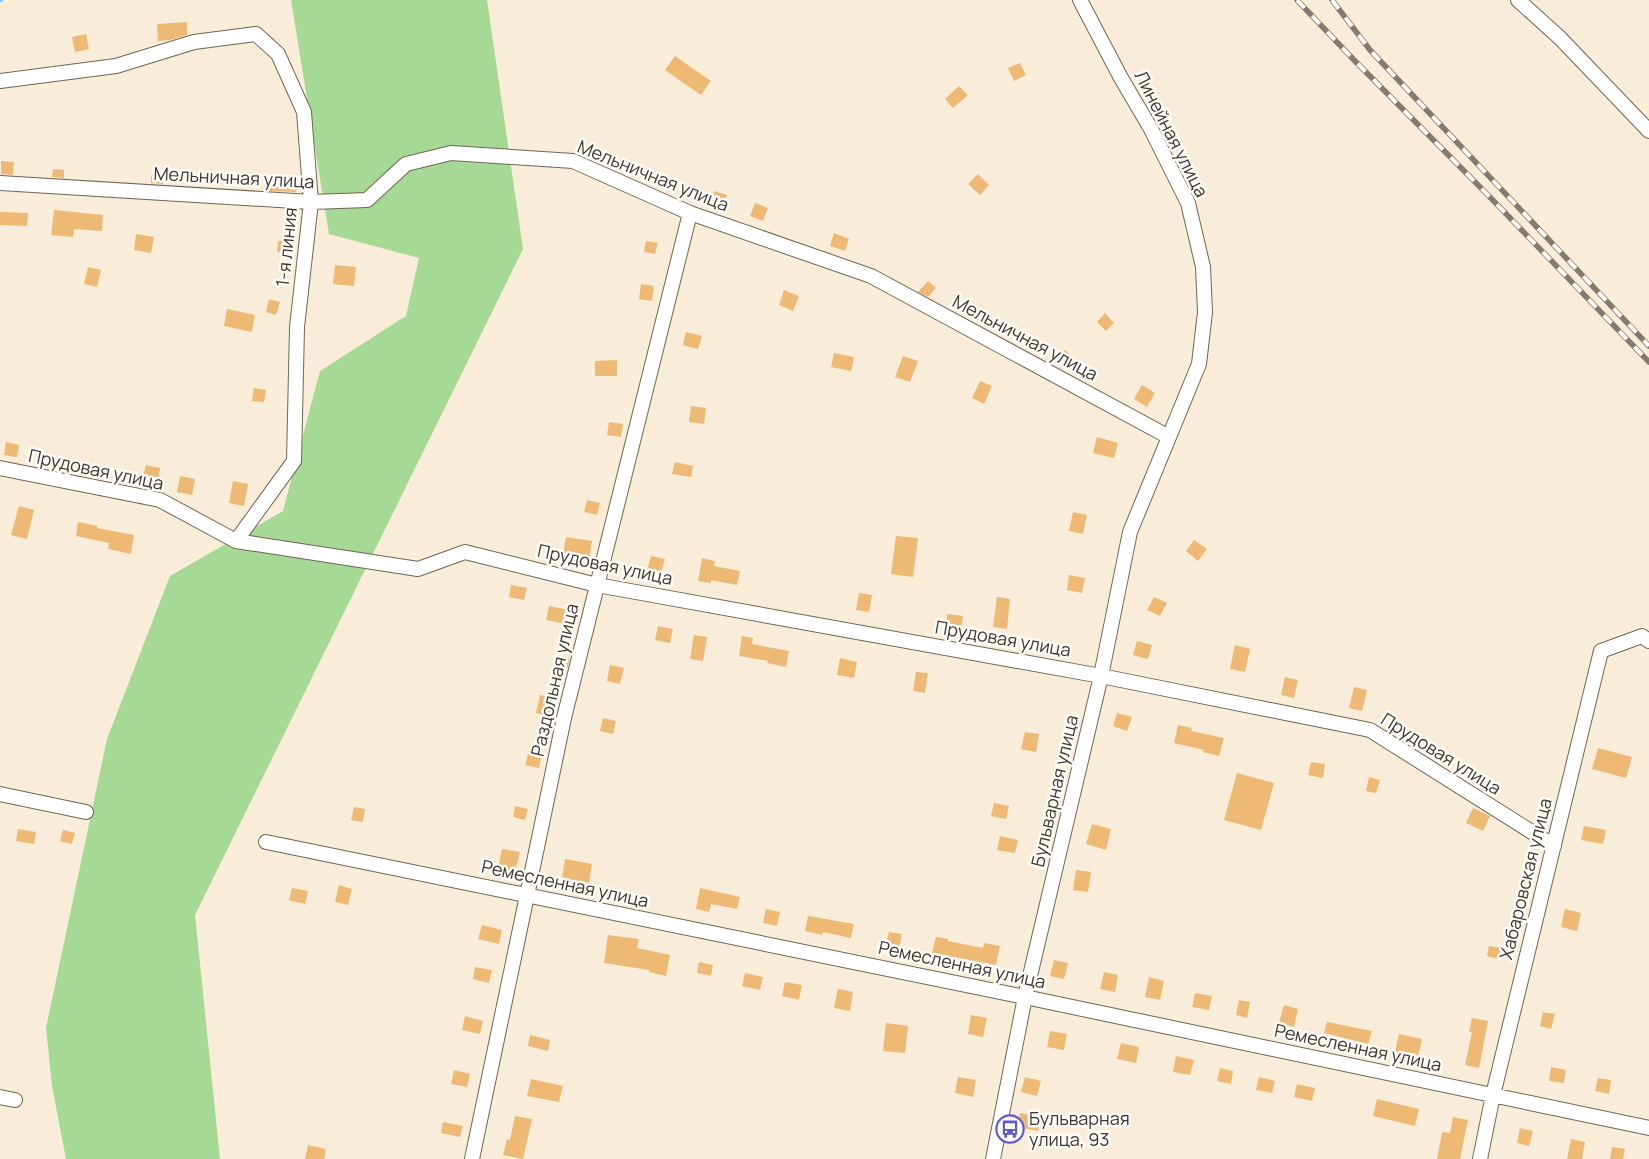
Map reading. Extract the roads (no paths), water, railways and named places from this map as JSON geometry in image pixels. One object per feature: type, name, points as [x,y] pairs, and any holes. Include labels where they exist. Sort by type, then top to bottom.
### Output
[{"type":"street","name":"Линейная улица","points":[[1080,0],[1121,78],[1151,129],[1188,203],[1203,267],[1205,312],[1199,364],[1168,437]]},
{"type":"street","points":[[1518,0],[1560,38],[1649,131]]},
{"type":"street","name":"1-я линия","points":[[0,81],[116,66],[194,42],[256,34],[278,54],[304,112],[311,202],[297,327],[294,461],[236,541]]},
{"type":"street","name":"Мельничная улица","points":[[0,183],[311,202],[366,200],[406,164],[452,154],[573,161],[690,213],[871,276],[1168,437]]},
{"type":"street","name":"Раздольная улица","points":[[472,1159],[564,718],[690,213]]},
{"type":"street","name":"Бульварная улица","points":[[993,1159],[1026,997],[1101,676],[1130,532],[1168,437]]},
{"type":"street","name":"Прудовая улица","points":[[0,468],[160,500],[236,541],[418,569],[464,552],[597,585],[1101,676],[1370,730],[1554,846]]},
{"type":"street","name":"Хабаровская улица","points":[[1480,1159],[1493,1096],[1601,651],[1645,639]]},
{"type":"street","points":[[0,794],[86,812]]},
{"type":"street","name":"Ремесленная улица","points":[[266,842],[1026,997],[1649,1128]]},
{"type":"street","points":[[0,1097],[15,1100]]},
{"type":"railway","points":[[1297,0],[1649,362]]},
{"type":"railway","points":[[1332,0],[1370,50],[1649,346]]},
{"type":"place","name":"Бульварная улица, 93","points":[[1010,1129]]}]
